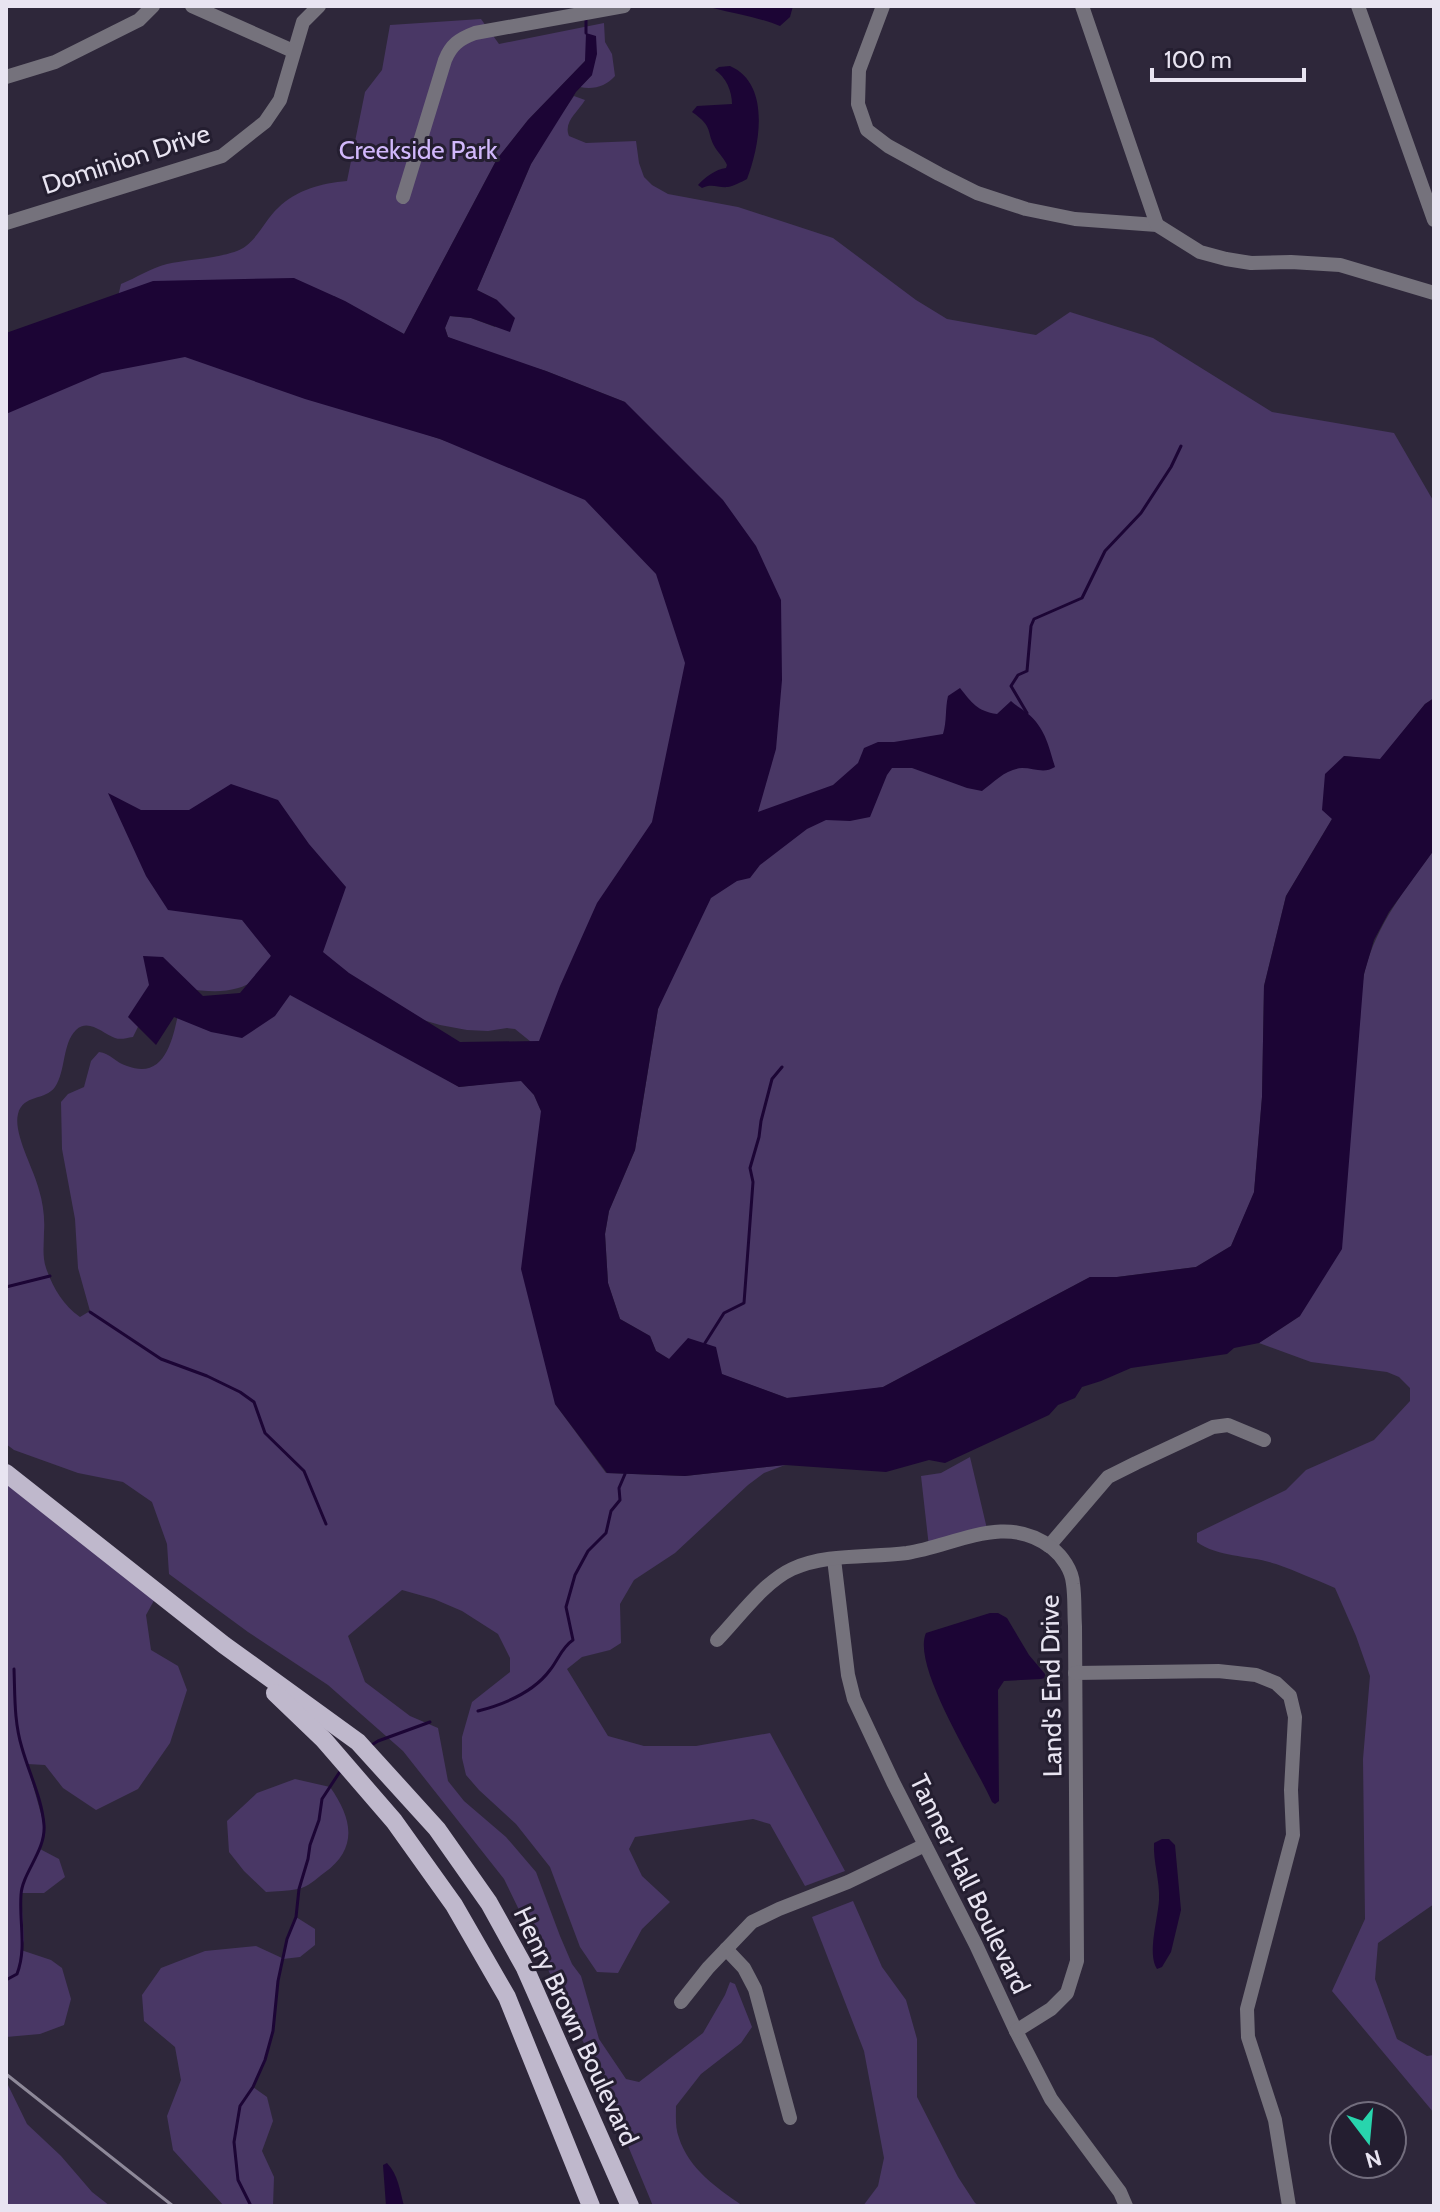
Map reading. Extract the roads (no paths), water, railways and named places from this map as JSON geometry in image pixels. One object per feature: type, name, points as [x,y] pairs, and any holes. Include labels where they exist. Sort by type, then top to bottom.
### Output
[{"type":"main road","name":"Henry Brown Boulevard","points":[[6,1473],[224,1645],[358,1742],[437,1829],[489,1903],[525,1968],[630,2206]]},
{"type":"main road","name":"Henry Brown Boulevard","points":[[224,1645],[324,1740],[394,1821],[454,1905],[507,1997],[591,2206]]},
{"type":"street","points":[[6,77],[55,62],[139,20],[153,6]]},
{"type":"street","points":[[192,6],[293,51]]},
{"type":"street","name":"Dominion Drive","points":[[6,223],[222,156],[265,122],[280,100],[303,22],[319,6]]},
{"type":"street","points":[[403,197],[445,60],[449,49],[460,38],[624,6]]},
{"type":"street","points":[[883,6],[859,70],[858,104],[867,130],[888,146],[977,193],[1026,209],[1075,219],[1157,225],[1200,252],[1226,259],[1251,263],[1340,265],[1434,293]]},
{"type":"street","points":[[1082,6],[1157,225]]},
{"type":"street","points":[[1358,6],[1434,220]]},
{"type":"street","points":[[717,1640],[776,1579],[794,1568],[834,1559],[908,1552],[997,1531],[1015,1530],[1038,1538],[1049,1546],[1108,1477],[1136,1463],[1213,1427],[1228,1425],[1264,1440]]},
{"type":"street","name":"Land's End Drive","points":[[1016,2031],[1051,2009],[1067,1993],[1077,1961],[1073,1581],[1066,1564],[1049,1546]]},
{"type":"street","name":"Tanner Hall Boulevard","points":[[834,1559],[848,1675],[854,1699],[1051,2099],[1120,2192],[1126,2206]]},
{"type":"street","points":[[1075,1673],[1218,1671],[1256,1675],[1276,1683],[1290,1696],[1295,1717],[1291,1790],[1293,1835],[1247,2009],[1248,2037],[1275,2120],[1289,2206]]},
{"type":"street","points":[[681,2002],[752,1922],[848,1882],[925,1845]]},
{"type":"street","points":[[726,1949],[744,1968],[755,1989],[790,2118]]},
{"type":"waterway","points":[[586,18],[586,33]]},
{"type":"waterway","points":[[1027,713],[1011,686],[1018,675],[1027,671],[1034,619],[1082,598],[1105,551],[1141,513],[1181,446]]},
{"type":"waterway","points":[[705,1343],[724,1313],[744,1303],[753,1182],[750,1168],[772,1079],[782,1067]]},
{"type":"waterway","points":[[6,1287],[50,1276]]},
{"type":"waterway","points":[[90,1312],[161,1359],[207,1376],[254,1402],[265,1433],[304,1471],[326,1524]]},
{"type":"waterway","points":[[478,1711],[527,1691],[543,1678],[573,1640],[566,1607],[575,1575],[588,1551],[606,1533],[611,1511],[620,1500],[619,1488],[625,1474]]},
{"type":"waterway","points":[[6,1980],[17,1974],[20,1964],[22,1887],[44,1835],[41,1806],[18,1728],[14,1669]]},
{"type":"waterway","points":[[370,1746],[430,1722]]},
{"type":"waterway","points":[[251,2206],[238,2180],[234,2142],[240,2106],[265,2060],[273,2031],[278,1981],[287,1939],[296,1917],[299,1889],[322,1799],[341,1770]]},
{"type":"railway","points":[[6,2074],[173,2206]]},
{"type":"park label","name":"Creekside Park","points":[[418,150]]}]
